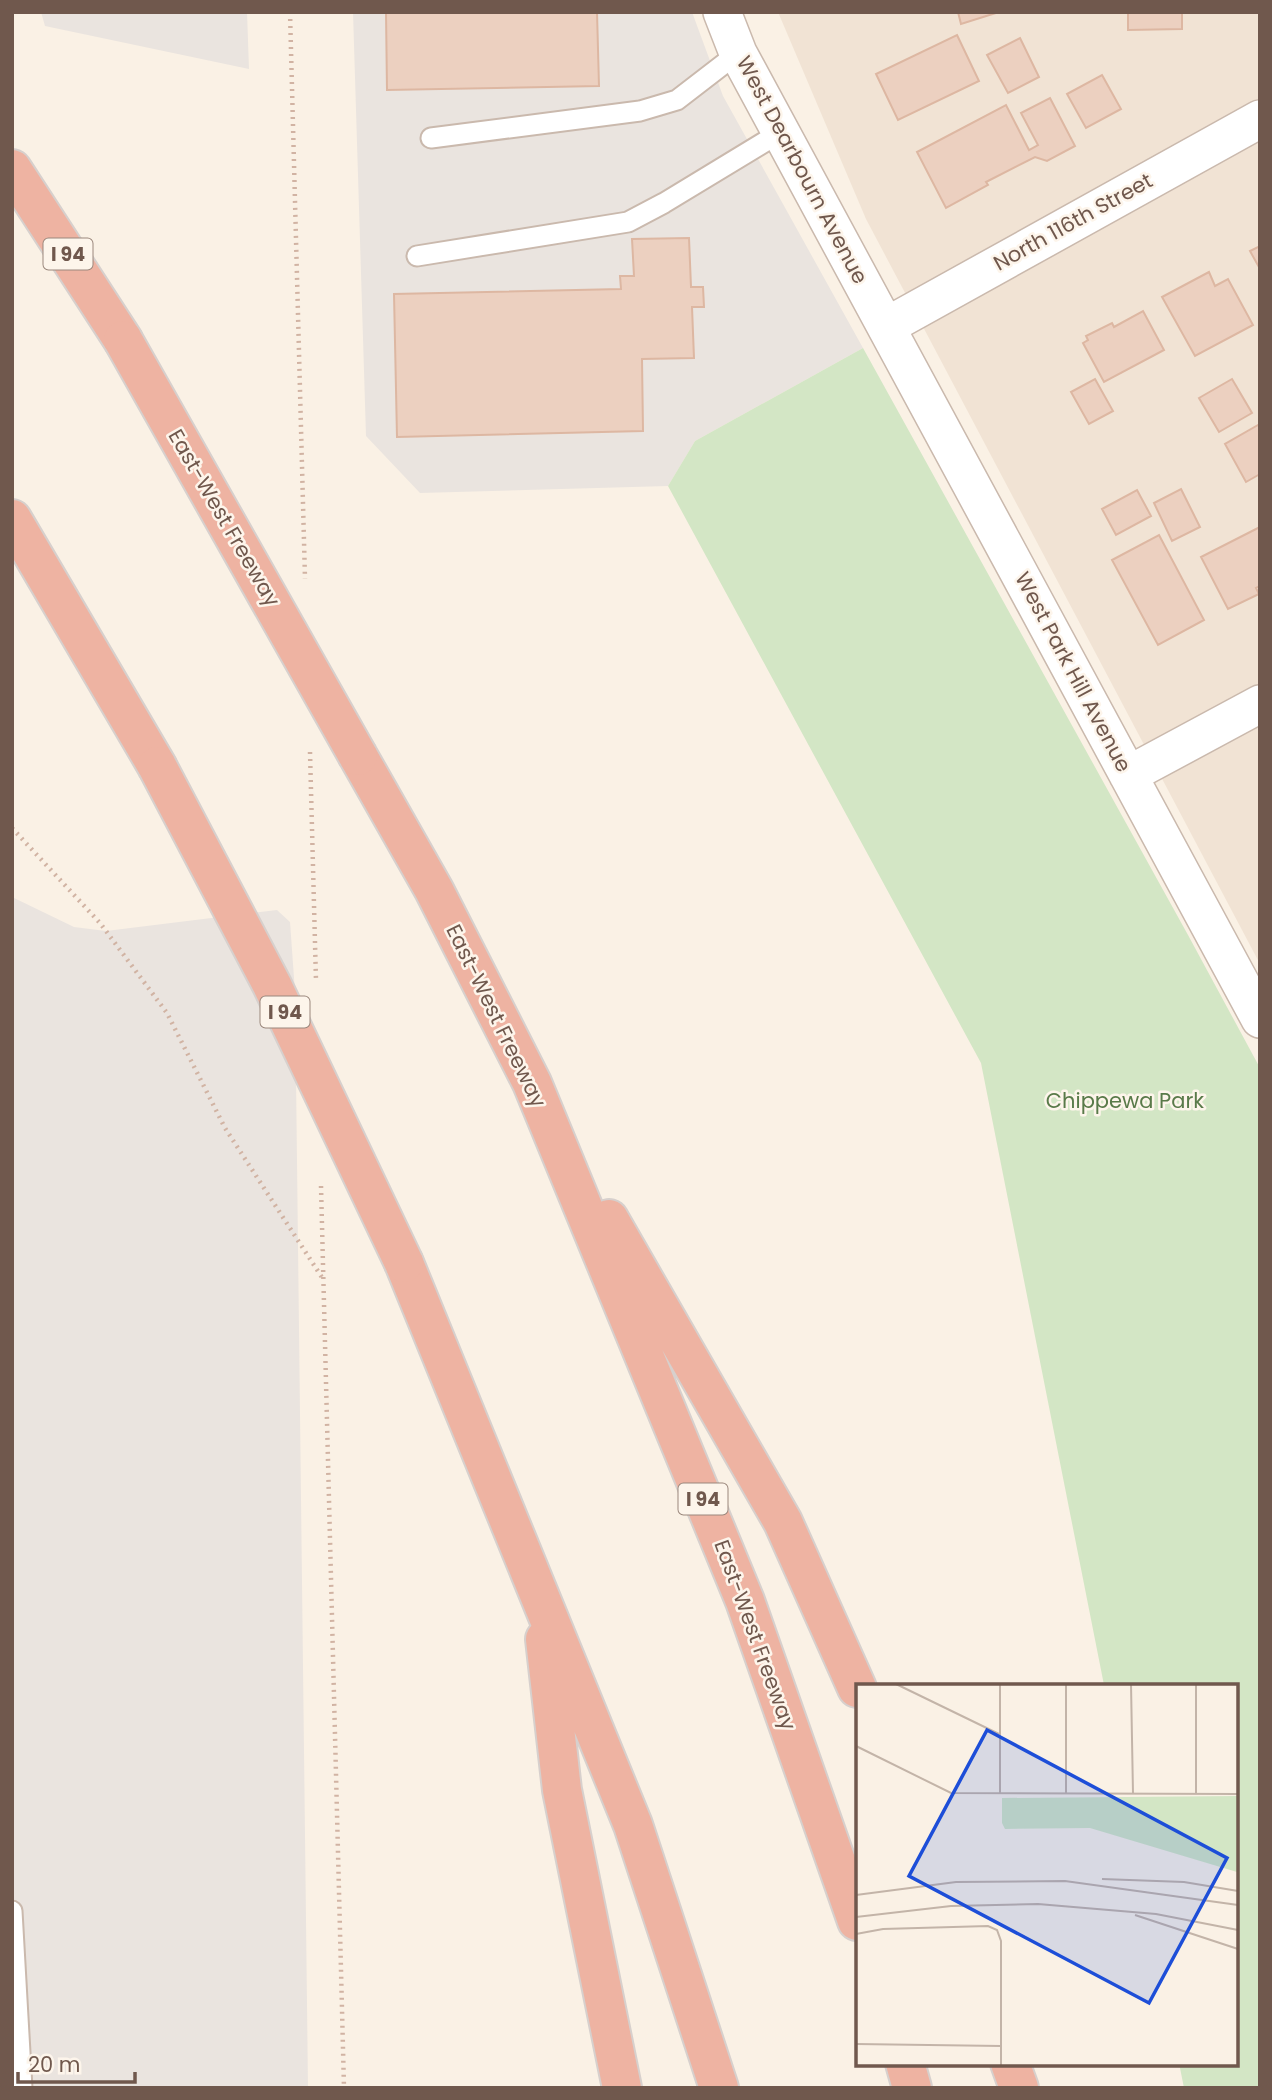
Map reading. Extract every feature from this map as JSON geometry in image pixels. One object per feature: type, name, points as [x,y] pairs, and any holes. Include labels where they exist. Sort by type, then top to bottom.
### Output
[{"type":"highway","name":"East-West Freeway","points":[[12,169],[123,340],[434,890],[532,1083],[745,1601],[856,1918]]},
{"type":"highway","name":"I 94","points":[[12,519],[158,766],[272,985],[404,1263],[633,1825],[719,2088]]},
{"type":"highway","points":[[532,1083],[783,1522],[856,1686]]},
{"type":"highway","points":[[540,1592],[562,1790],[622,2088]]},
{"type":"highway","points":[[906,2065],[912,2088]]},
{"type":"highway","points":[[1011,2065],[1018,2088]]},
{"type":"street","name":"West Dearbourn Avenue","points":[[722,12],[738,53],[887,326]]},
{"type":"street","name":"North 116th Street","points":[[887,326],[1260,119]]},
{"type":"street","name":"West Park Hill Avenue","points":[[887,326],[1260,1019]]},
{"type":"street","points":[[1128,775],[1260,704]]},
{"type":"lane","points":[[431,138],[640,111],[677,100],[738,53]]},
{"type":"lane","points":[[417,256],[628,222],[781,132]]},
{"type":"lane","points":[[12,1910],[22,2088]]},
{"type":"path","points":[[12,828],[100,923],[166,1013],[225,1128],[324,1280]]},
{"type":"shaded area","points":[[41,12],[247,12],[249,69],[45,26]]},
{"type":"shaded area","points":[[353,12],[692,12],[723,96],[863,348],[695,441],[668,486],[420,493],[366,436]]},
{"type":"shaded area","points":[[778,12],[1260,12],[1260,964],[866,219]]},
{"type":"shaded area","points":[[12,897],[74,927],[106,931],[277,910],[290,922],[295,992],[308,2088],[12,2088]]},
{"type":"green space","name":"Chippewa Park","points":[[863,348],[1260,1068],[1260,2088],[1184,2088],[1179,2065],[1237,2065],[1237,1684],[1104,1684],[981,1063],[668,486],[695,441]]},
{"type":"building","points":[[386,12],[597,12],[599,86],[387,90]]},
{"type":"building","points":[[958,12],[999,12],[961,24]]},
{"type":"building","points":[[1128,12],[1182,12],[1182,29],[1128,30]]},
{"type":"building","points":[[957,35],[979,81],[898,120],[876,74]]},
{"type":"building","points":[[1020,38],[1039,77],[1008,93],[987,55]]},
{"type":"building","points":[[1102,75],[1121,109],[1086,128],[1067,94]]},
{"type":"building","points":[[1050,98],[1075,146],[1047,161],[1035,157],[986,182],[988,185],[946,208],[917,152],[1006,105],[1029,150],[1038,145],[1021,113]]},
{"type":"building","points":[[689,238],[691,287],[703,287],[704,307],[692,307],[694,358],[642,359],[643,431],[397,437],[394,294],[621,289],[620,276],[634,276],[632,239]]},
{"type":"building","points":[[1260,246],[1260,269],[1250,251]]},
{"type":"building","points":[[1209,272],[1215,286],[1228,279],[1253,325],[1195,356],[1162,297]]},
{"type":"building","points":[[1143,311],[1164,350],[1104,382],[1083,343],[1088,340],[1086,336],[1112,323],[1114,327]]},
{"type":"building","points":[[1095,379],[1113,411],[1089,424],[1071,392]]},
{"type":"building","points":[[1232,379],[1252,413],[1219,432],[1199,398]]},
{"type":"building","points":[[1258,425],[1260,474],[1246,482],[1225,444]]},
{"type":"building","points":[[1181,489],[1200,527],[1172,541],[1154,503]]},
{"type":"building","points":[[1137,490],[1151,516],[1116,535],[1102,509]]},
{"type":"building","points":[[1260,527],[1260,586],[1256,588],[1259,594],[1228,609],[1201,557]]},
{"type":"building","points":[[1159,535],[1204,620],[1158,645],[1112,560]]}]
